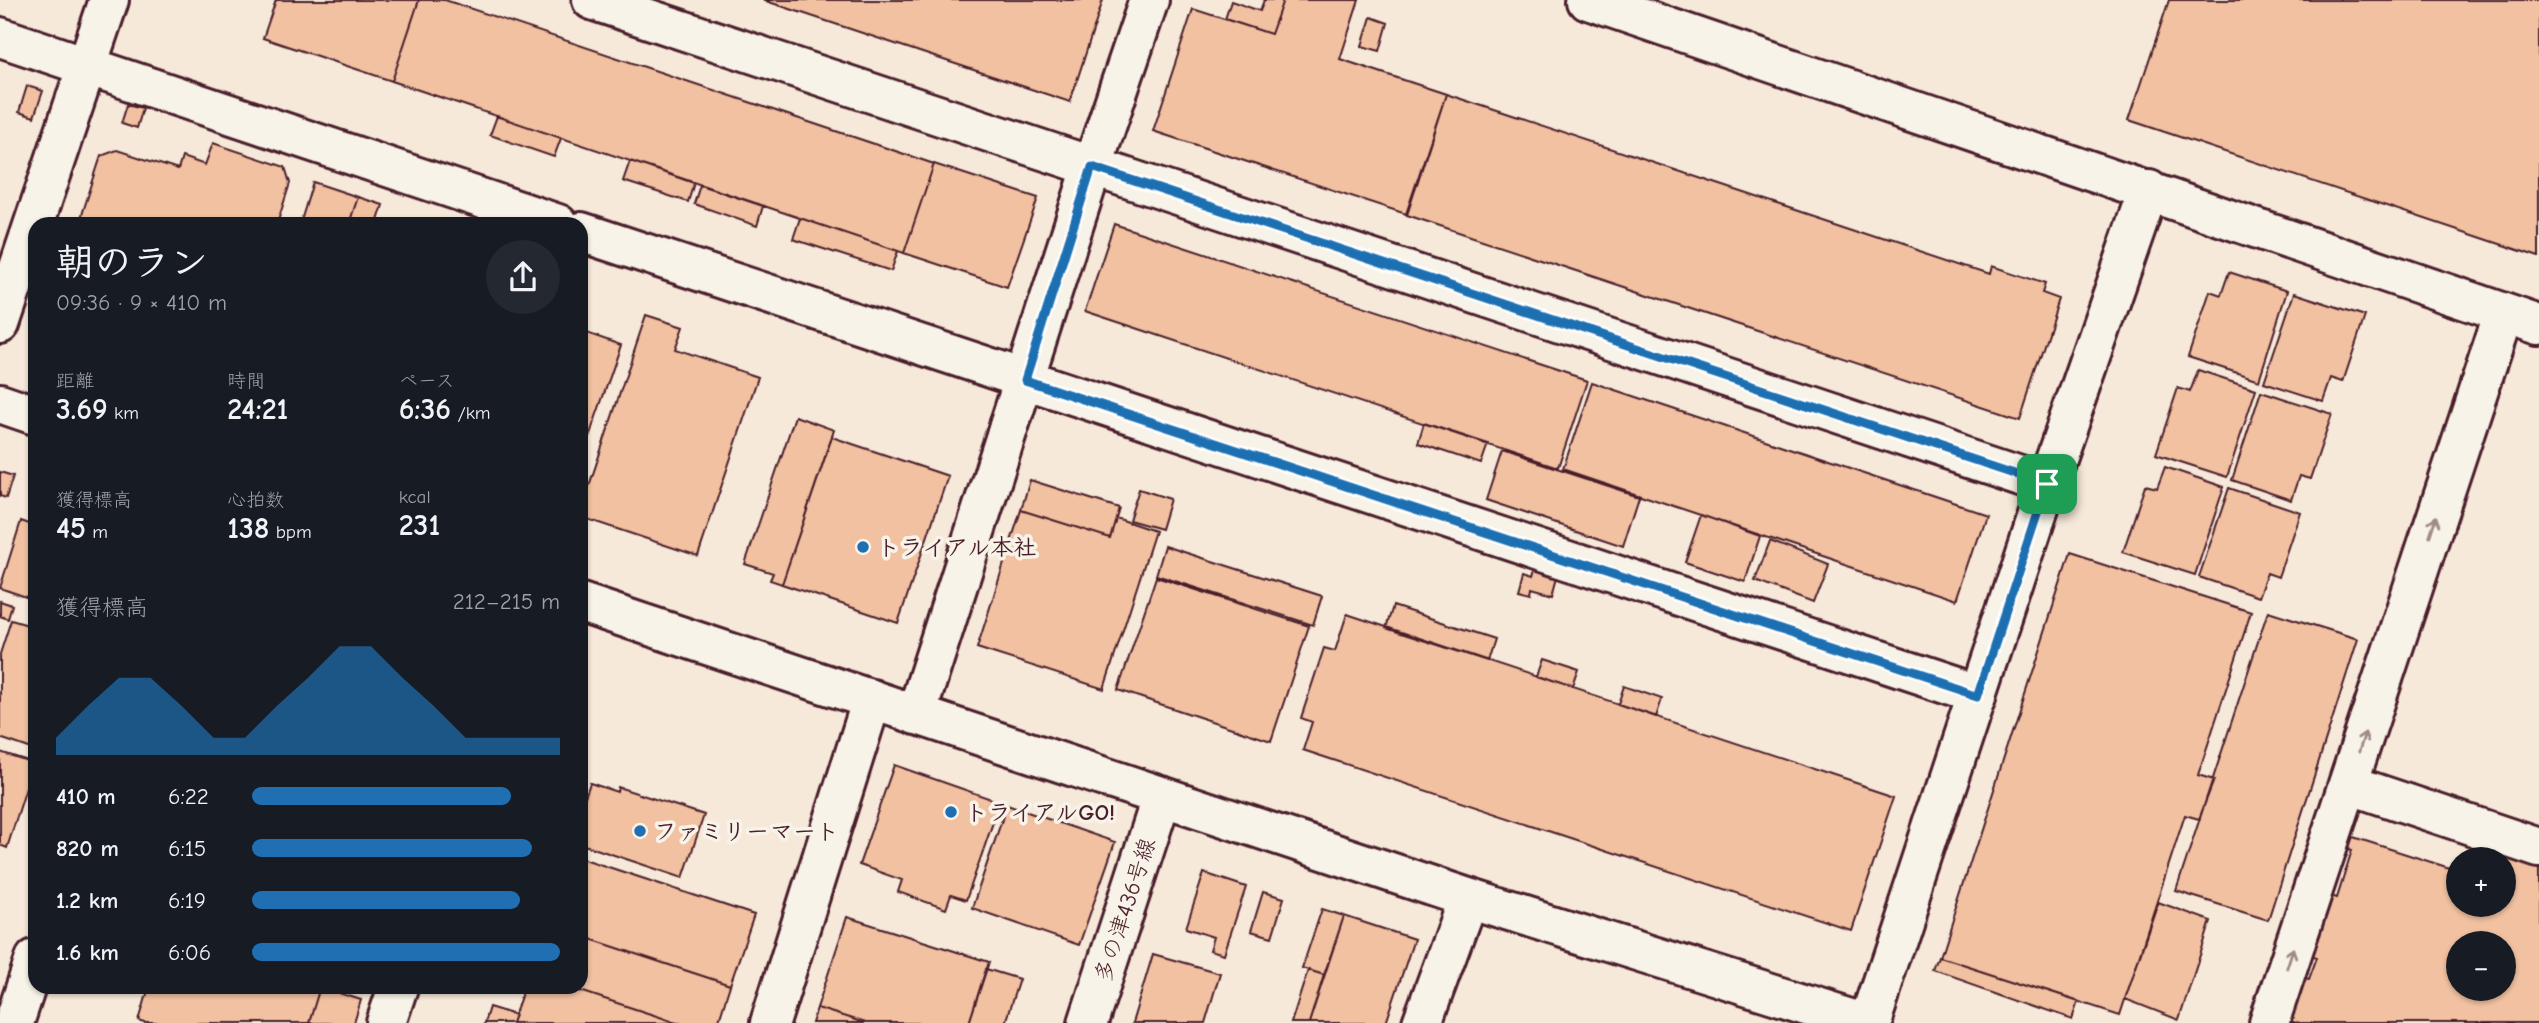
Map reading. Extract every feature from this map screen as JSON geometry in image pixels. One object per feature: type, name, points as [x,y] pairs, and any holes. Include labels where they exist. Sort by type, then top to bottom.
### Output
[{"type":"street","points":[[36,217],[109,0]]},
{"type":"street","points":[[592,0],[2047,484]]},
{"type":"street","points":[[916,715],[1092,167],[1149,0]]},
{"type":"street","points":[[1588,0],[2522,319],[2348,784],[2269,1023]]},
{"type":"street","points":[[0,37],[537,217]]},
{"type":"street","points":[[588,605],[1468,898],[1868,1023],[2047,484],[2149,190]]},
{"type":"street","points":[[588,234],[1978,695]]},
{"type":"street","points":[[0,324],[28,240]]},
{"type":"street","points":[[0,403],[28,413]]},
{"type":"street","points":[[770,1023],[872,699]]},
{"type":"street","points":[[2348,784],[2539,848]]},
{"type":"street","name":"多の津436号線","points":[[1088,1023],[1162,796]]},
{"type":"street","points":[[1422,1023],[1468,898]]},
{"type":"street","points":[[14,1023],[28,980]]},
{"type":"street","points":[[386,1023],[396,994]]},
{"type":"building","points":[[276,0],[419,0],[392,81],[263,38]]},
{"type":"building","points":[[419,0],[445,0],[934,164],[904,253],[392,81]]},
{"type":"building","points":[[763,0],[1103,0],[1070,102]]},
{"type":"building","points":[[1264,0],[1283,0],[1271,34],[1225,19],[1231,1],[1260,11]]},
{"type":"building","points":[[1283,0],[1359,0],[1340,59],[1446,94],[1406,214],[1153,131],[1193,9],[1271,34]]},
{"type":"building","points":[[2169,0],[2539,0],[2539,257],[2129,120]]},
{"type":"building","points":[[1371,17],[1388,23],[1380,51],[1362,46]]},
{"type":"building","points":[[27,86],[43,91],[34,117],[19,112]]},
{"type":"building","points":[[1446,94],[1989,274],[1991,266],[2045,284],[2042,293],[2059,299],[2020,418],[1407,215]]},
{"type":"building","points":[[128,104],[143,108],[137,128],[122,123]]},
{"type":"building","points":[[497,116],[561,138],[554,157],[490,135]]},
{"type":"building","points":[[213,143],[285,167],[290,183],[279,217],[81,217],[101,156],[117,150],[178,170],[182,157],[205,165]]},
{"type":"building","points":[[630,161],[694,183],[688,202],[623,181]]},
{"type":"building","points":[[934,164],[1038,198],[1007,287],[904,253]]},
{"type":"building","points":[[313,182],[358,197],[351,217],[302,217]]},
{"type":"building","points":[[700,185],[763,206],[757,226],[694,204]]},
{"type":"building","points":[[358,197],[383,205],[379,217],[351,217]]},
{"type":"building","points":[[800,218],[898,251],[891,271],[793,239]]},
{"type":"building","points":[[1114,224],[1587,380],[1558,468],[1085,311]]},
{"type":"building","points":[[2229,272],[2287,291],[2259,380],[2188,357],[2210,291],[2221,295]]},
{"type":"building","points":[[2294,293],[2365,316],[2343,382],[2331,378],[2323,401],[2264,382]]},
{"type":"building","points":[[646,315],[683,327],[675,349],[758,377],[698,556],[588,519],[588,489]]},
{"type":"building","points":[[588,333],[621,345],[588,440]]},
{"type":"building","points":[[2198,370],[2256,389],[2227,477],[2156,454],[2178,388],[2190,392]]},
{"type":"building","points":[[1592,382],[1986,514],[1957,601],[1563,469]]},
{"type":"building","points":[[2261,391],[2332,414],[2310,479],[2299,476],[2291,500],[2232,480]]},
{"type":"building","points":[[795,416],[834,430],[782,584],[770,580],[773,573],[745,564]]},
{"type":"building","points":[[1424,423],[1488,444],[1481,464],[1418,443]]},
{"type":"building","points":[[832,437],[948,476],[898,623],[782,584]]},
{"type":"building","points":[[1502,451],[1639,496],[1623,546],[1486,500]]},
{"type":"building","points":[[2165,467],[2224,487],[2195,575],[2123,552],[2145,485],[2157,488]]},
{"type":"building","points":[[0,472],[13,476],[6,498],[0,496]]},
{"type":"building","points":[[1030,480],[1119,508],[1110,538],[1021,510]]},
{"type":"building","points":[[2229,488],[2300,512],[2278,577],[2267,573],[2258,597],[2199,577]]},
{"type":"building","points":[[1139,489],[1170,499],[1161,529],[1129,520]]},
{"type":"building","points":[[1021,510],[1110,538],[1116,518],[1155,531],[1104,689],[977,648]]},
{"type":"building","points":[[1701,515],[1760,536],[1745,582],[1685,562]]},
{"type":"building","points":[[21,521],[28,524],[28,598],[0,588]]},
{"type":"building","points":[[1770,541],[1828,564],[1813,603],[1755,581]]},
{"type":"building","points":[[1165,546],[1322,596],[1313,625],[1156,575]]},
{"type":"building","points":[[2070,554],[2251,612],[2198,775],[2214,780],[2199,819],[2185,815],[2120,1015],[1940,957]]},
{"type":"building","points":[[1535,569],[1558,576],[1553,594],[1532,588],[1531,594],[1519,591],[1524,573],[1533,576]]},
{"type":"building","points":[[1156,577],[1309,626],[1271,741],[1118,690]]},
{"type":"building","points":[[0,601],[12,605],[8,619],[0,616]]},
{"type":"building","points":[[1393,606],[1494,639],[1487,661],[1386,628]]},
{"type":"building","points":[[2268,611],[2358,639],[2268,920],[2176,891]]},
{"type":"building","points":[[1347,614],[1896,796],[1851,931],[1303,750],[1312,722],[1301,718],[1324,648],[1335,651]]},
{"type":"building","points":[[11,620],[28,625],[28,748],[0,738],[0,654]]},
{"type":"building","points":[[1542,660],[1579,672],[1573,689],[1536,677]]},
{"type":"building","points":[[1624,686],[1662,699],[1656,717],[1618,704]]},
{"type":"building","points":[[0,752],[28,761],[28,782],[7,848],[0,845]]},
{"type":"building","points":[[894,765],[1000,802],[966,900],[951,895],[946,909],[898,892],[902,880],[859,865]]},
{"type":"building","points":[[590,783],[617,792],[618,787],[704,815],[683,878],[588,846]]},
{"type":"building","points":[[1007,805],[1115,842],[1079,945],[972,908]]},
{"type":"building","points":[[2350,836],[2446,867],[2446,917],[2516,917],[2516,859],[2539,866],[2539,1023],[2289,1023],[2303,977],[2309,979],[2317,957],[2305,953],[2324,894],[2337,898],[2352,850],[2346,848]]},
{"type":"building","points":[[588,860],[754,915],[730,985],[588,938]]},
{"type":"building","points":[[1204,873],[1246,887],[1224,954],[1210,950],[1214,937],[1186,928]]},
{"type":"building","points":[[1263,892],[1284,898],[1272,937],[1251,931]]},
{"type":"building","points":[[2158,902],[2211,921],[2179,1020],[2125,999]]},
{"type":"building","points":[[1322,909],[1344,916],[1324,975],[1302,968]]},
{"type":"building","points":[[1344,916],[1414,939],[1386,1023],[1309,1023]]},
{"type":"building","points":[[847,917],[989,962],[969,1023],[865,1023],[817,1008]]},
{"type":"building","points":[[588,938],[730,985],[718,1023],[678,1023],[588,994]]},
{"type":"building","points":[[1153,954],[1220,973],[1205,1023],[1132,1023]]},
{"type":"building","points":[[1940,957],[2079,1002],[2073,1019],[1935,971]]},
{"type":"building","points":[[986,969],[1019,979],[1005,1023],[969,1023]]},
{"type":"building","points":[[1308,970],[1324,975],[1309,1023],[1291,1023]]},
{"type":"building","points":[[147,994],[318,994],[309,1023],[139,1021]]},
{"type":"building","points":[[318,994],[342,994],[361,1000],[354,1023],[309,1023]]},
{"type":"building","points":[[522,994],[588,994],[678,1023],[512,1023]]},
{"type":"building","points":[[489,1007],[515,1015],[512,1023],[484,1023]]},
{"type":"building","points":[[817,1008],[865,1023],[812,1023]]},
{"type":"place","name":"トライアル本社","points":[[863,547]]},
{"type":"place","name":"トライアルGO!","points":[[951,812]]},
{"type":"place","name":"ファミリーマート","points":[[640,831]]},
{"type":"route","points":[[1092,167],[2047,484],[1978,695],[1025,380],[1092,167]]}]
